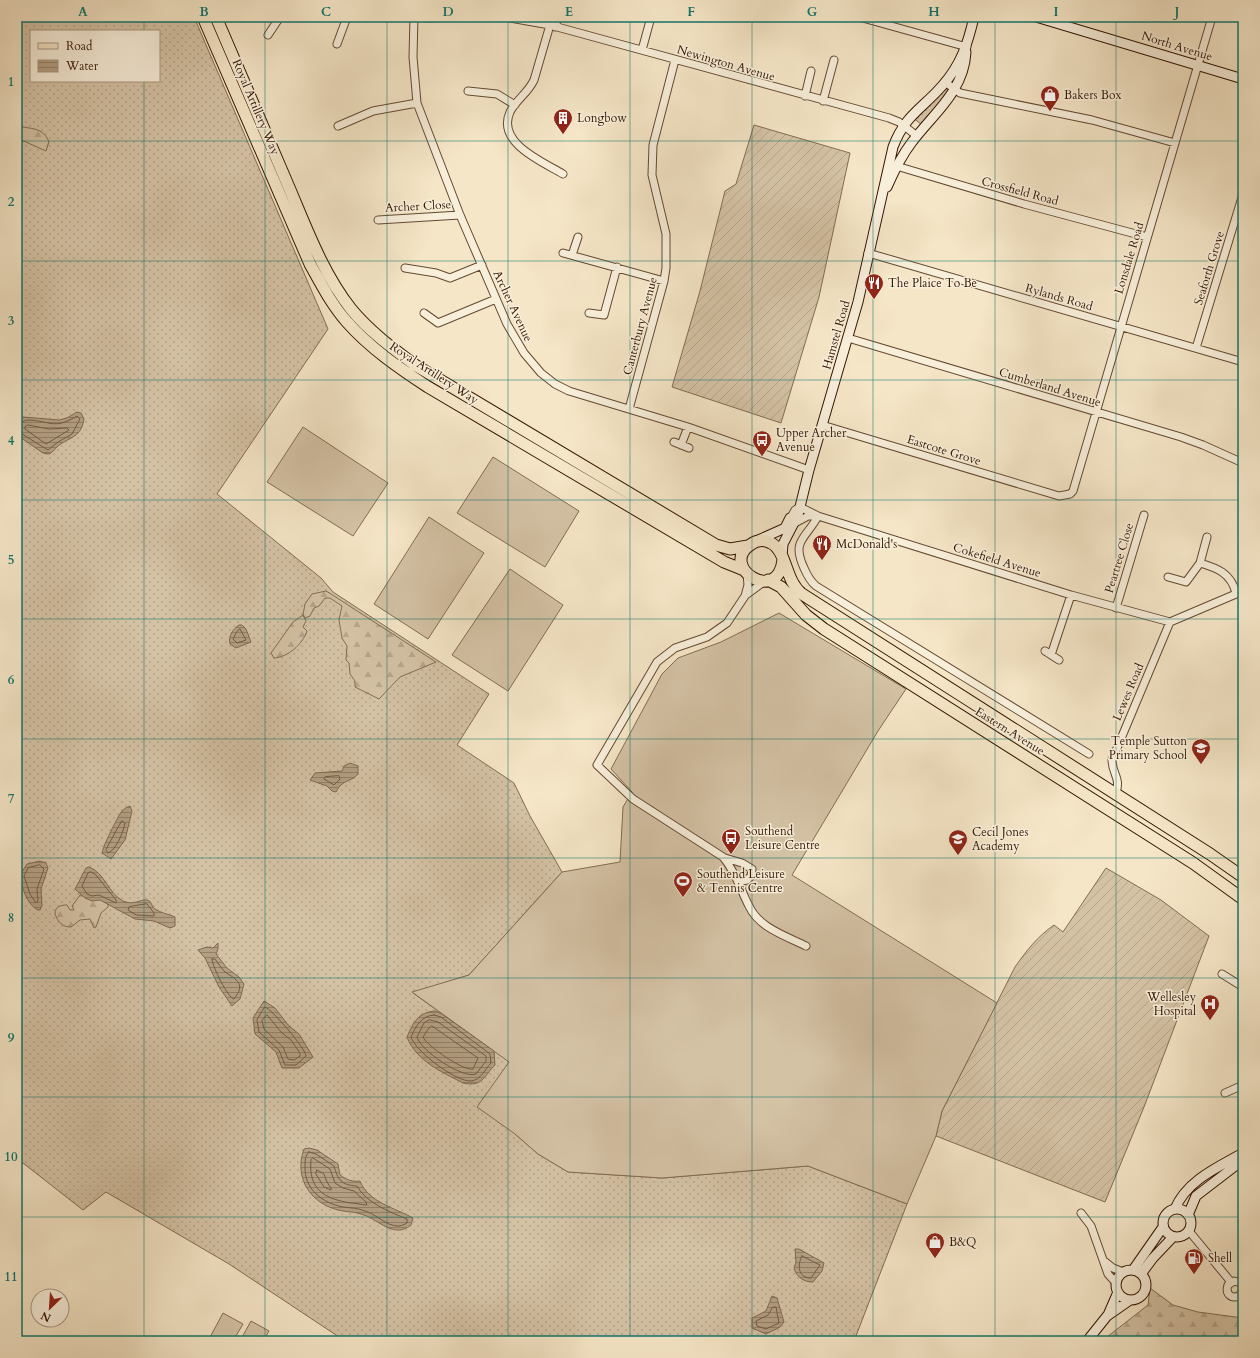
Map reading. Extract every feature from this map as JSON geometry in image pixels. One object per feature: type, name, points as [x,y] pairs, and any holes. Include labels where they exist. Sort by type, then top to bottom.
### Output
[{"type":"main road","name":"Royal Artillery Way","points":[[203,17],[310,264],[327,294],[350,326],[368,344],[428,387],[724,562],[745,572]]},
{"type":"main road","name":"Royal Artillery Way","points":[[216,17],[313,243],[340,293],[364,323],[394,350],[415,365],[716,545],[730,549],[751,544]]},
{"type":"main road","name":"Eastern Avenue","points":[[751,544],[764,540],[778,548],[791,580],[802,594],[1116,793],[1243,877]]},
{"type":"main road","points":[[745,572],[742,556],[751,544]]},
{"type":"main road","points":[[767,580],[778,573],[782,558]]},
{"type":"main road","name":"Eastern Avenue","points":[[745,572],[752,579],[767,580],[782,587],[806,614],[824,629],[1193,863],[1243,899]]},
{"type":"street","points":[[268,35],[280,17]]},
{"type":"street","points":[[337,44],[347,17]]},
{"type":"street","points":[[414,17],[458,17]]},
{"type":"street","name":"Archer Avenue","points":[[414,17],[413,57],[417,103],[460,215],[496,299],[524,353],[541,373],[569,391],[688,427],[808,470]]},
{"type":"street","name":"Newington Avenue","points":[[504,17],[552,26],[889,118],[917,136]]},
{"type":"street","points":[[558,17],[552,26],[534,80],[510,112],[508,123],[512,140],[521,149],[563,174]]},
{"type":"street","points":[[642,50],[651,17]]},
{"type":"street","points":[[859,17],[967,47]]},
{"type":"street","name":"Hamstel Road","points":[[892,165],[955,89],[964,71],[967,47],[974,17]]},
{"type":"street","name":"North Avenue","points":[[1036,17],[1243,79]]},
{"type":"street","name":"Lonsdale Road","points":[[1059,496],[1070,494],[1075,487],[1120,326],[1212,17]]},
{"type":"street","name":"Hamstel Road","points":[[782,558],[783,544],[800,507],[808,470],[848,338],[868,253],[903,126],[918,108],[945,82],[958,64],[967,47]]},
{"type":"street","name":"Canterbury Avenue","points":[[629,409],[664,281],[666,234],[655,194],[651,158],[675,60]]},
{"type":"street","points":[[824,100],[834,60]]},
{"type":"street","points":[[805,96],[811,71]]},
{"type":"street","points":[[945,82],[963,94],[1092,120],[1175,143]]},
{"type":"street","points":[[468,91],[497,94],[515,105]]},
{"type":"street","points":[[338,126],[379,110],[417,103]]},
{"type":"street","name":"Crossfield Road","points":[[892,165],[1147,237]]},
{"type":"street","name":"Seaforth Grove","points":[[1196,348],[1243,194]]},
{"type":"street","name":"Archer Close","points":[[378,220],[460,215]]},
{"type":"street","points":[[572,255],[578,237]]},
{"type":"street","points":[[563,253],[664,281]]},
{"type":"street","name":"Rylands Road","points":[[868,253],[1243,362]]},
{"type":"street","points":[[405,268],[436,273],[450,278],[482,265]]},
{"type":"street","points":[[589,313],[604,315],[617,267]]},
{"type":"street","points":[[424,314],[438,323],[496,299]]},
{"type":"street","name":"Cumberland Avenue","points":[[848,338],[1188,440],[1243,463]]},
{"type":"street","name":"Eastcote Grove","points":[[822,425],[1059,496]]},
{"type":"street","points":[[682,445],[688,427]]},
{"type":"street","points":[[674,442],[689,448]]},
{"type":"street","name":"Hamstel Road","points":[[751,544],[785,528],[793,521],[798,494],[808,470]]},
{"type":"street","name":"Cokefield Avenue","points":[[800,507],[818,516],[1071,595],[1170,622]]},
{"type":"street","name":"Peartree Close","points":[[1116,608],[1144,515]]},
{"type":"street","name":"Cokefield Avenue","points":[[793,521],[808,516],[818,516]]},
{"type":"street","points":[[818,516],[800,543],[797,552],[808,577],[816,586],[1089,754]]},
{"type":"street","points":[[1168,577],[1186,583],[1200,562],[1207,537]]},
{"type":"street","points":[[1170,622],[1240,592],[1226,574],[1200,562]]},
{"type":"street","points":[[745,572],[748,580],[745,596]]},
{"type":"street","points":[[736,877],[742,881],[747,880],[751,876],[752,870],[742,862],[722,857],[633,799],[597,765],[657,662],[675,648],[707,637],[721,628],[734,613],[745,596],[767,580]]},
{"type":"street","points":[[1060,660],[1048,653],[1071,595]]},
{"type":"street","name":"Lewes Road","points":[[1116,793],[1118,779],[1112,765],[1112,760],[1170,622]]},
{"type":"street","points":[[722,857],[736,877],[749,907],[758,920],[777,932],[806,946]]},
{"type":"street","points":[[1222,974],[1243,987]]},
{"type":"street","points":[[1225,1093],[1243,1085]]},
{"type":"street","points":[[1175,1209],[1180,1198],[1189,1186],[1243,1153]]},
{"type":"street","points":[[1188,1215],[1196,1196],[1243,1160]]},
{"type":"street","points":[[1175,1209],[1180,1209],[1188,1215],[1191,1226],[1189,1231],[1182,1236],[1173,1237],[1168,1235],[1162,1222],[1167,1213],[1175,1209]]},
{"type":"street","points":[[1081,1213],[1091,1226],[1108,1274],[1116,1283],[1118,1292],[1130,1300]]},
{"type":"street","points":[[1137,1272],[1163,1227]]},
{"type":"street","points":[[1189,1231],[1232,1282],[1238,1282],[1243,1289],[1241,1294],[1237,1297],[1229,1295],[1227,1288],[1232,1282]]},
{"type":"street","points":[[1102,1259],[1113,1268],[1123,1272],[1137,1272],[1173,1237]]},
{"type":"street","points":[[1116,1283],[1123,1272]]},
{"type":"street","points":[[1107,1316],[1130,1300],[1140,1297],[1145,1291],[1146,1283],[1137,1272]]},
{"type":"street","points":[[1087,1341],[1107,1316],[1118,1292]]},
{"type":"green space","points":[[17,17],[194,17],[328,329],[217,494],[321,578],[333,592],[489,694],[457,745],[514,783],[530,816],[562,872],[469,975],[413,993],[510,1062],[515,1134],[538,1154],[568,1172],[662,1178],[808,1166],[907,1204],[854,1341],[345,1341],[229,1264],[106,1192],[83,1210],[23,1163],[17,1161]]},
{"type":"green space","points":[[945,87],[949,91],[922,125],[912,117]]},
{"type":"green space","points":[[754,125],[850,153],[819,297],[781,423],[672,387],[700,291],[725,191],[736,184]]},
{"type":"green space","points":[[17,126],[40,131],[49,142],[46,151],[17,138]]},
{"type":"green space","points":[[303,427],[388,483],[353,536],[267,482]]},
{"type":"green space","points":[[493,457],[579,511],[545,567],[457,513]]},
{"type":"green space","points":[[429,517],[484,553],[428,639],[374,604]]},
{"type":"green space","points":[[510,569],[563,605],[508,691],[452,655]]},
{"type":"green space","points":[[326,591],[436,662],[400,677],[379,699],[355,687],[355,681],[350,674],[349,663],[346,660],[347,646],[342,638],[339,620],[342,606],[330,598],[325,598],[319,606],[314,608],[310,616],[305,618],[303,615],[305,604],[312,594]]},
{"type":"green space","name":"Southend Leisure & Tennis Centre","points":[[779,613],[906,689],[878,731],[792,875],[997,1003],[942,1111],[936,1136],[907,1204],[808,1166],[662,1178],[568,1172],[538,1154],[515,1134],[477,1107],[509,1062],[412,992],[469,975],[562,872],[620,862],[623,807],[632,792],[611,769],[662,674],[678,658],[721,642]]},
{"type":"green space","points":[[303,615],[306,621],[303,627],[307,631],[302,641],[289,653],[274,658],[271,653],[293,622]]},
{"type":"green space","points":[[1106,868],[1161,900],[1209,936],[1144,1107],[1105,1202],[936,1136],[942,1111],[1015,967],[1042,934],[1054,925],[1063,932]]},
{"type":"green space","points":[[80,895],[97,897],[108,904],[108,907],[101,913],[96,927],[94,928],[90,919],[80,920],[71,927],[68,927],[59,922],[56,917],[56,910],[60,906],[67,905],[70,910],[74,910],[72,906]]},
{"type":"green space","points":[[1150,1288],[1173,1305],[1198,1312],[1243,1318],[1243,1341],[1102,1341],[1148,1305]]},
{"type":"green space","points":[[223,1313],[243,1324],[233,1341],[208,1341]]},
{"type":"green space","points":[[251,1321],[269,1331],[263,1341],[240,1341]]},
{"type":"water","points":[[77,412],[81,413],[84,419],[83,425],[78,433],[58,446],[49,454],[43,453],[17,435],[17,422],[23,417],[59,420],[67,418]]},
{"type":"water","points":[[239,625],[242,625],[246,629],[251,642],[236,648],[230,644],[230,636]]},
{"type":"water","points":[[350,763],[358,766],[358,774],[356,777],[341,785],[336,792],[332,791],[327,786],[310,780],[315,773],[342,771],[344,766]]},
{"type":"water","points":[[130,806],[132,811],[125,840],[111,859],[102,853],[103,850],[110,832],[120,814]]},
{"type":"water","points":[[40,861],[46,863],[48,868],[41,889],[42,905],[40,910],[38,910],[34,908],[28,900],[23,890],[20,875],[27,864]]},
{"type":"water","points":[[89,867],[103,878],[114,893],[123,901],[134,903],[147,900],[151,902],[157,910],[175,917],[175,926],[170,928],[154,921],[135,919],[100,900],[92,901],[85,898],[75,889],[86,868]]},
{"type":"water","points":[[218,943],[216,954],[227,968],[239,977],[244,984],[240,999],[232,1006],[219,987],[205,958],[198,950],[207,947],[213,948]]},
{"type":"water","points":[[264,1001],[275,1008],[289,1026],[299,1034],[313,1057],[299,1068],[282,1068],[276,1052],[255,1034],[253,1018]]},
{"type":"water","points":[[435,1011],[442,1014],[494,1051],[495,1065],[479,1082],[475,1084],[463,1083],[447,1075],[430,1065],[411,1045],[407,1037],[414,1023],[420,1016]]},
{"type":"water","points":[[309,1148],[317,1150],[338,1164],[340,1175],[350,1180],[360,1181],[369,1194],[383,1204],[413,1218],[411,1225],[405,1229],[393,1229],[370,1217],[332,1208],[314,1197],[303,1180],[301,1171],[301,1160],[304,1149]]},
{"type":"water","points":[[795,1249],[799,1249],[824,1263],[822,1271],[813,1282],[799,1277],[794,1269],[796,1262]]},
{"type":"water","points":[[772,1296],[777,1298],[784,1322],[780,1327],[766,1334],[752,1328],[752,1318],[766,1311]]},
{"type":"place","name":"Bakers Box","points":[[1050,112]]},
{"type":"place","name":"Longbow","points":[[563,135]]},
{"type":"place","name":"The Plaice To Be","points":[[874,300]]},
{"type":"place","name":"Upper Archer Avenue","points":[[762,457]]},
{"type":"place","name":"McDonald's","points":[[822,561]]},
{"type":"place","name":"Temple Sutton Primary School","points":[[1201,765]]},
{"type":"place","name":"Southend Leisure Centre","points":[[731,855]]},
{"type":"place","name":"Cecil Jones Academy","points":[[958,856]]},
{"type":"place","name":"Southend Leisure & Tennis Centre","points":[[683,898]]},
{"type":"place","name":"Wellesley Hospital","points":[[1210,1021]]},
{"type":"place","name":"B&Q","points":[[935,1259]]},
{"type":"place","name":"Shell","points":[[1194,1275]]}]
